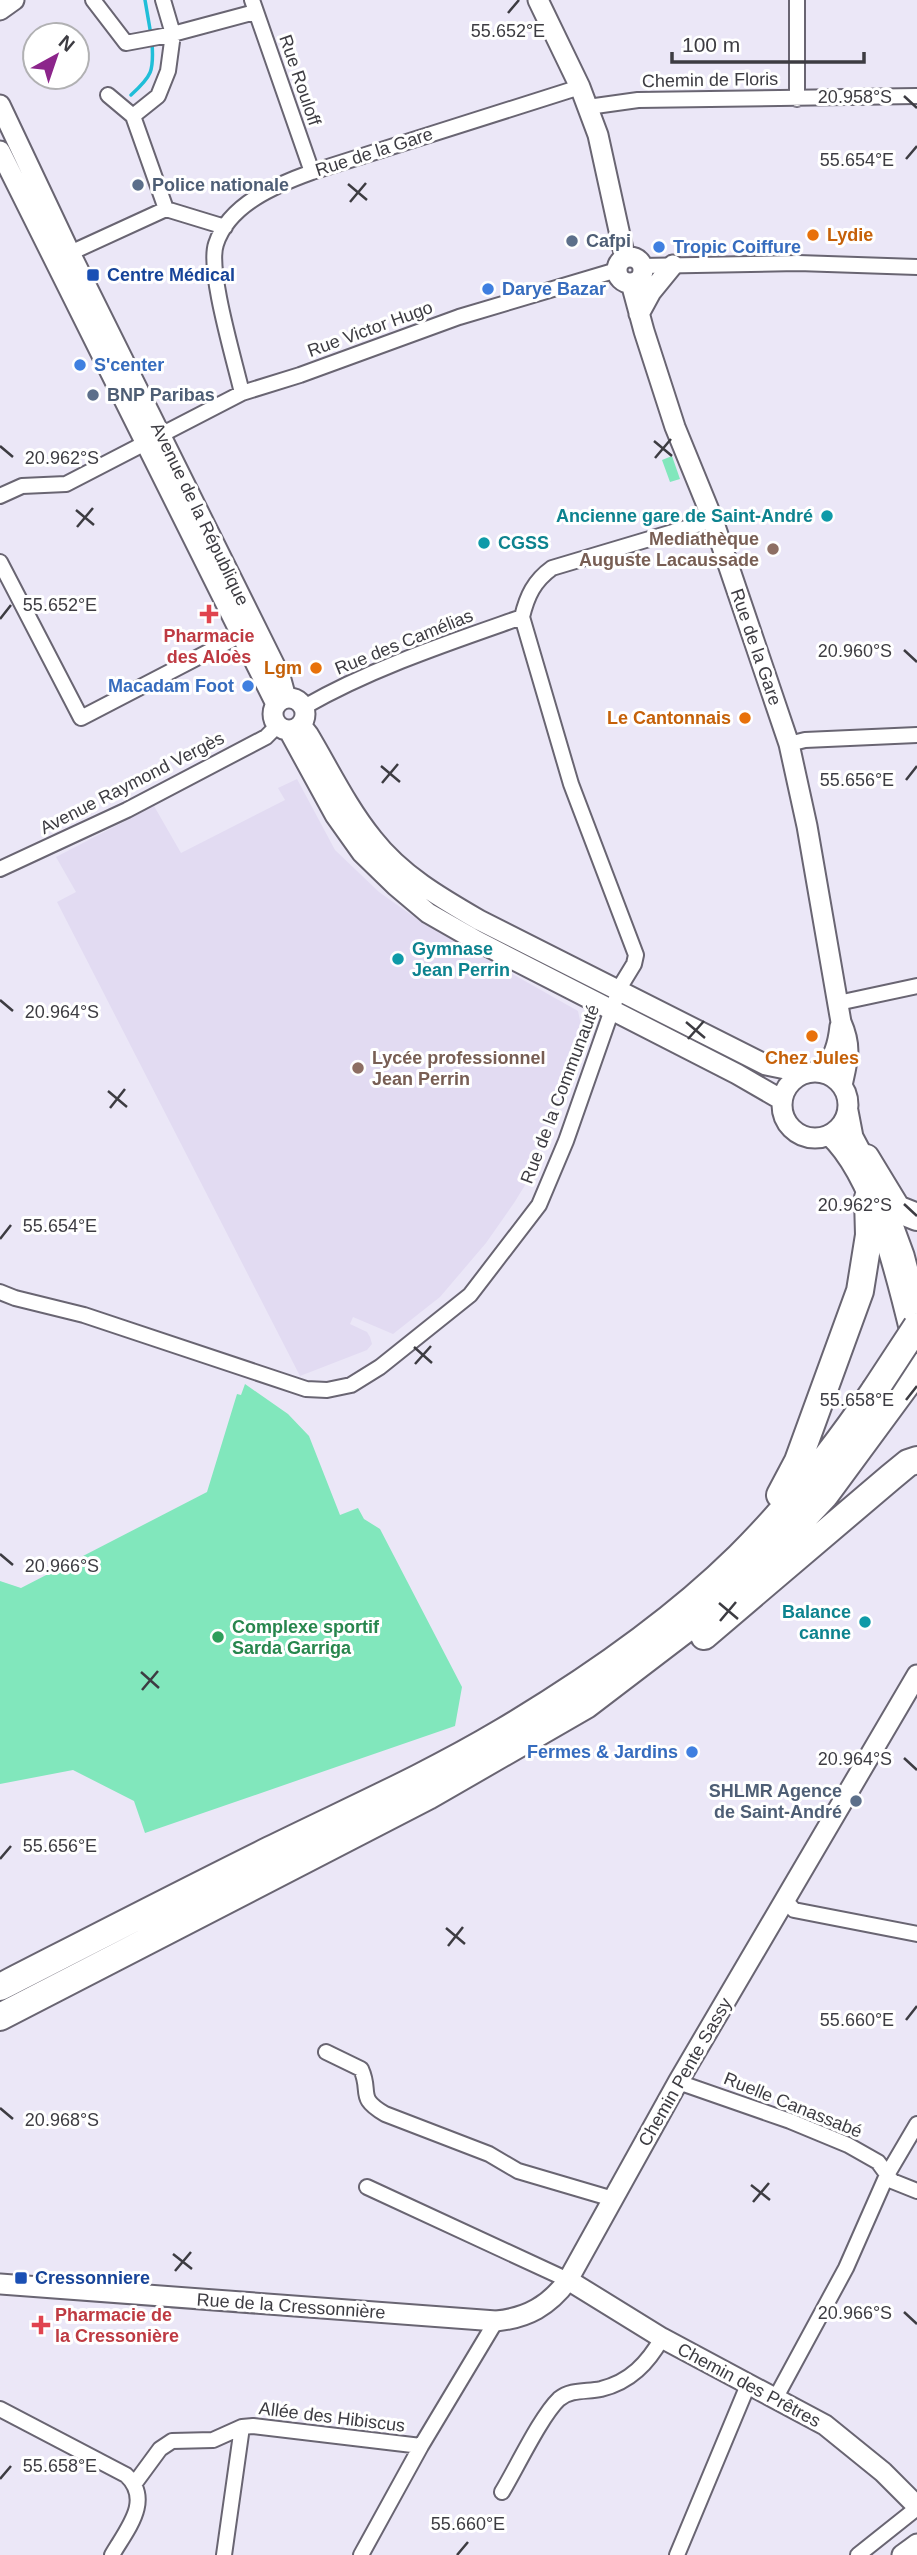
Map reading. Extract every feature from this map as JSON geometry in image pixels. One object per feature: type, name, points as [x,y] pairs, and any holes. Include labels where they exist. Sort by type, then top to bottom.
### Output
[{"type":"highway","points":[[866,1158],[897,1209],[917,1217]]},
{"type":"highway","points":[[760,1533],[798,1461],[860,1291],[869,1236],[869,1198]]},
{"type":"highway","points":[[0,2017],[428,1796],[586,1705],[683,1631],[760,1563],[825,1495],[885,1396],[917,1326]]},
{"type":"highway","points":[[0,1984],[46,1964],[139,1914],[418,1777],[499,1735],[573,1689],[673,1615],[738,1557],[885,1396],[917,1370]]},
{"type":"highway","points":[[428,1796],[524,1755],[590,1719],[702,1637],[908,1463],[917,1460]]},
{"type":"main road","points":[[0,10],[14,0]]},
{"type":"main road","name":"Rue de la Gare","points":[[538,0],[580,87],[598,135],[639,314],[680,442],[713,520],[789,744],[807,826],[840,1012],[848,1039],[849,1057],[842,1085]]},
{"type":"main road","name":"Avenue de la République","points":[[0,105],[243,636],[289,715],[374,841],[409,875],[479,920],[766,1065],[813,1073]]},
{"type":"main road","name":"Avenue de la République","points":[[0,151],[279,676],[289,715],[335,814],[362,853],[412,901],[467,935],[737,1074],[782,1100]]},
{"type":"main road","points":[[639,314],[650,292],[673,265]]},
{"type":"main road","name":"Rue de la Gare","points":[[813,1073],[837,1047],[840,1012]]},
{"type":"main road","points":[[848,1111],[842,1125],[829,1135],[814,1138],[799,1133],[784,1116],[782,1100],[792,1080],[813,1073],[832,1076],[842,1085],[848,1097],[853,1136],[866,1158],[897,1234],[917,1304]]},
{"type":"main road","points":[[829,1135],[842,1147],[869,1198],[897,1284],[917,1361]]},
{"type":"main road","name":"Chemin Pente Sassy","points":[[568,2280],[678,2082],[917,1675]]},
{"type":"main road","name":"Chemin des Prêtres","points":[[568,2280],[662,2338],[824,2425],[856,2448],[917,2507]]},
{"type":"main road","name":"Rue de la Cressonnière","points":[[0,2284],[496,2321],[523,2317],[543,2307],[568,2280]]},
{"type":"main road","points":[[902,2555],[917,2544]]},
{"type":"street","points":[[93,0],[126,43],[171,34],[253,6]]},
{"type":"street","points":[[133,116],[158,96],[168,71],[171,34],[163,0]]},
{"type":"street","points":[[797,0],[797,99]]},
{"type":"street","name":"Rue Rouloff","points":[[253,6],[312,172]]},
{"type":"street","name":"Rue de la Gare","points":[[242,393],[216,279],[216,244],[225,227],[247,204],[280,184],[312,172],[580,87]]},
{"type":"street","points":[[108,95],[133,116],[166,208]]},
{"type":"street","name":"Chemin de Floris","points":[[588,107],[638,100],[917,96]]},
{"type":"street","points":[[70,253],[166,208],[225,227]]},
{"type":"street","name":"Rue Victor Hugo","points":[[0,496],[22,486],[66,484],[242,393],[458,317],[629,269],[673,265],[798,262],[917,267]]},
{"type":"street","points":[[238,376],[260,388]]},
{"type":"street","points":[[522,617],[527,596],[534,584],[552,568],[713,520]]},
{"type":"street","points":[[0,562],[81,718],[243,636]]},
{"type":"street","name":"Rue des Camélias","points":[[289,715],[326,694],[418,654],[522,617]]},
{"type":"street","name":"Rue de la Communauté","points":[[0,1292],[84,1315],[306,1390],[327,1390],[351,1385],[380,1367],[470,1295],[539,1205],[566,1141],[618,991],[634,964],[636,954],[571,784],[522,617]]},
{"type":"street","name":"Avenue Raymond Vergès","points":[[0,869],[139,804],[266,737],[289,715]]},
{"type":"street","points":[[789,744],[805,740],[917,735]]},
{"type":"street","points":[[840,1012],[917,986]]},
{"type":"street","points":[[785,1900],[794,1910],[917,1934]]},
{"type":"street","points":[[326,2052],[361,2069],[367,2100],[372,2107],[385,2114],[489,2154],[518,2171],[612,2199]]},
{"type":"street","name":"Ruelle Canassabé","points":[[678,2082],[790,2120],[848,2145],[878,2162],[892,2181],[917,2191]]},
{"type":"street","points":[[775,2399],[846,2268],[887,2175],[917,2124]]},
{"type":"street","points":[[367,2187],[568,2280]]},
{"type":"street","points":[[361,2555],[421,2446],[496,2321]]},
{"type":"street","points":[[502,2492],[547,2414],[560,2399],[570,2393],[602,2388],[636,2372],[651,2359],[662,2338]]},
{"type":"street","points":[[677,2555],[748,2385]]},
{"type":"street","points":[[0,2409],[126,2475],[135,2483],[138,2509],[113,2555]]},
{"type":"street","name":"Allée des Hibiscus","points":[[135,2483],[160,2449],[172,2441],[213,2440],[242,2427],[253,2426],[421,2446]]},
{"type":"street","points":[[224,2555],[242,2427]]},
{"type":"street","points":[[858,2555],[917,2507]]},
{"type":"shaded area","name":"Lycée professionnel Jean Perrin","points":[[297,779],[335,850],[379,892],[424,924],[578,1011],[582,1030],[581,1045],[553,1127],[535,1169],[486,1243],[440,1297],[393,1334],[353,1317],[350,1324],[367,1332],[370,1337],[372,1344],[367,1350],[300,1376],[57,902],[76,892],[56,857],[154,806],[181,853],[285,800],[278,788]]},
{"type":"green space","points":[[672,456],[680,479],[670,482],[662,460]]},
{"type":"green space","name":"Complexe sportif Sarda Garriga","points":[[245,1384],[288,1414],[309,1436],[340,1515],[358,1508],[364,1519],[380,1529],[462,1687],[455,1726],[145,1833],[134,1801],[73,1770],[0,1784],[0,1581],[21,1588],[207,1492],[237,1394],[241,1395]]},
{"type":"waterway","points":[[145,0],[151,35]]},
{"type":"waterway","points":[[131,95],[150,72],[153,60],[152,43]]},
{"type":"place","name":"Police nationale","points":[[138,185]]},
{"type":"place","name":"Lydie","points":[[813,235]]},
{"type":"place","name":"Cafpi","points":[[572,241]]},
{"type":"place","name":"Tropic Coiffure","points":[[659,247]]},
{"type":"place","name":"Centre Médical","points":[[93,275]]},
{"type":"place","name":"Darye Bazar","points":[[488,289]]},
{"type":"place","name":"S'center","points":[[80,365]]},
{"type":"place","name":"BNP Paribas","points":[[93,395]]},
{"type":"place","name":"Ancienne gare de Saint-André","points":[[827,516]]},
{"type":"place","name":"CGSS","points":[[484,543]]},
{"type":"place","name":"Mediathèque Auguste Lacaussade","points":[[773,549]]},
{"type":"place","name":"Pharmacie des Aloès","points":[[209,614]]},
{"type":"place","name":"Lgm","points":[[316,668]]},
{"type":"place","name":"Macadam Foot","points":[[248,686]]},
{"type":"place","name":"Le Cantonnais","points":[[745,718]]},
{"type":"place","name":"Gymnase Jean Perrin","points":[[398,959]]},
{"type":"place","name":"Chez Jules","points":[[812,1036]]},
{"type":"place","name":"Lycée professionnel Jean Perrin","points":[[358,1068]]},
{"type":"place","name":"Balance canne","points":[[865,1622]]},
{"type":"place","name":"Complexe sportif Sarda Garriga","points":[[218,1637]]},
{"type":"place","name":"Fermes & Jardins","points":[[692,1752]]},
{"type":"place","name":"SHLMR Agence de Saint-André","points":[[856,1801]]},
{"type":"place","name":"Cressonniere","points":[[21,2278]]},
{"type":"place","name":"Pharmacie de la Cressonière","points":[[41,2325]]}]
